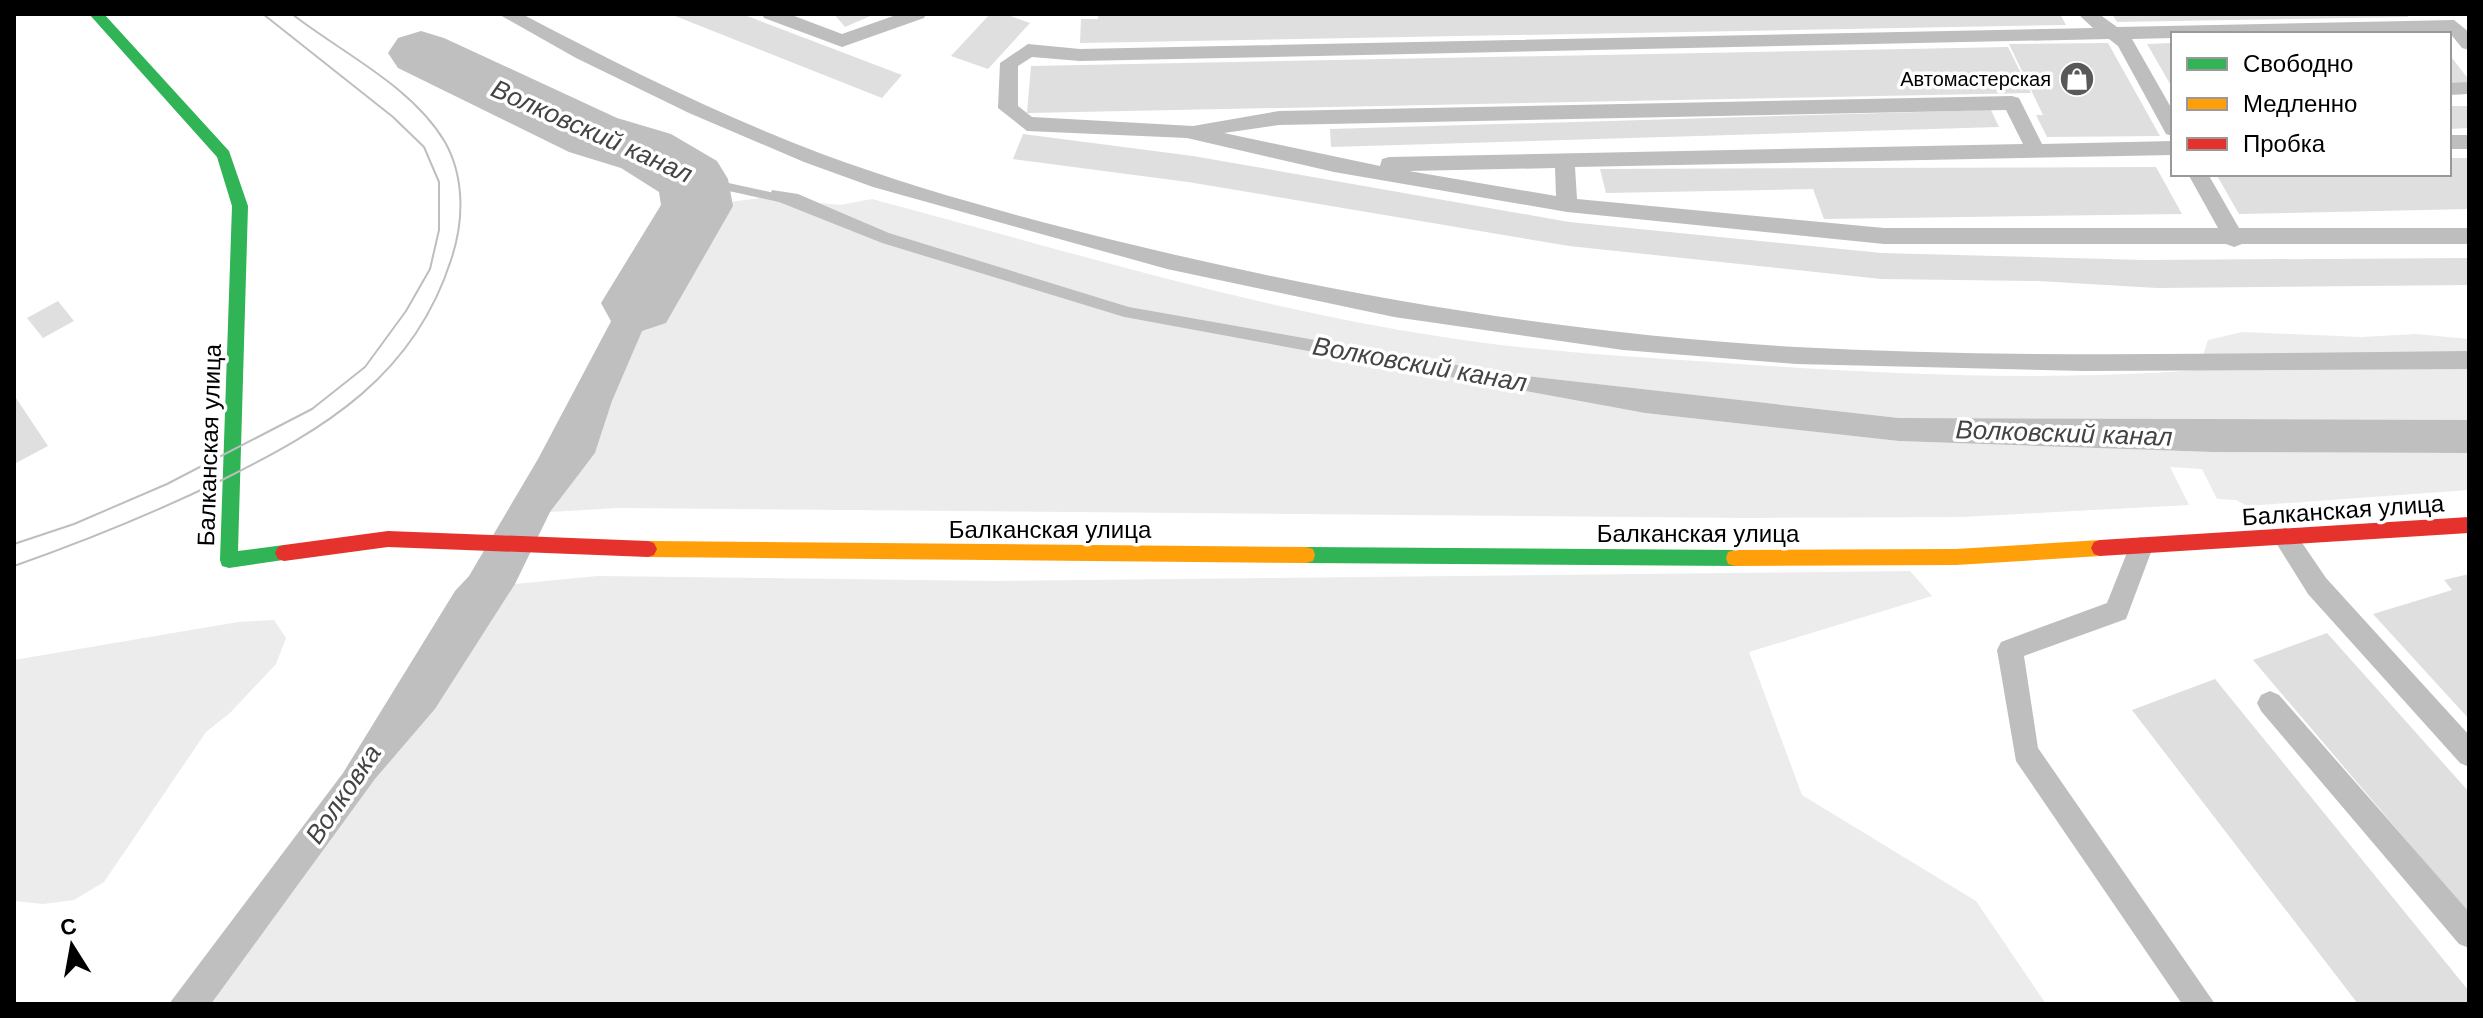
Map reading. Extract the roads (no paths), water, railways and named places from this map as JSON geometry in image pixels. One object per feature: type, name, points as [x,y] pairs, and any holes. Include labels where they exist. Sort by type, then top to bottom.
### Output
[{"type":"street","name":"Балканская улица","points":[[96,14],[224,155],[234,181],[240,206],[229,560],[388,539],[640,549],[1696,558],[1956,557],[2469,525]]},
{"type":"lane","points":[[771,14],[842,41],[917,14]]},
{"type":"lane","points":[[2085,14],[2103,33],[2125,42],[2164,97],[2171,122]]},
{"type":"lane","points":[[509,15],[576,51],[807,155],[928,198],[1310,295],[1482,325],[1702,349],[1975,362],[2469,360]]},
{"type":"lane","points":[[2469,44],[2462,24],[1080,55],[1028,50],[1009,63],[1008,108],[1027,124],[1187,131],[1334,165],[1567,205],[1884,236],[2234,239],[2469,236]]},
{"type":"lane","points":[[1187,131],[1279,118],[2012,103],[2036,151]]},
{"type":"lane","points":[[1334,165],[2171,148]]},
{"type":"lane","points":[[1565,160],[1567,205]]},
{"type":"lane","points":[[2199,176],[2234,239]]},
{"type":"lane","points":[[2285,538],[2317,586],[2469,754]]},
{"type":"lane","points":[[2141,547],[2117,611],[2010,650],[2025,752],[2200,1004]]},
{"type":"lane","points":[[2270,703],[2469,934]]},
{"type":"water","points":[[772,190],[798,194],[889,233],[1129,307],[1508,374],[1899,418],[2469,420],[2469,453],[2212,452],[1899,441],[1645,413],[1124,317],[882,243],[769,198]]},
{"type":"water","name":"Волковка","points":[[722,203],[665,278],[612,401],[595,453],[550,512],[515,584],[435,709],[375,779],[211,1004],[169,1004],[343,773],[455,591],[469,576],[538,459],[670,210]]},
{"type":"waterway","name":"Волковский канал","points":[[421,53],[593,135],[646,151],[692,179],[697,206],[639,303]]},
{"type":"waterway","name":"Волковский канал","points":[[692,179],[788,200]]},
{"type":"tram line","points":[[14,544],[74,524],[167,484],[312,409],[365,367],[406,311],[430,269],[439,230],[439,182],[424,147],[393,117],[263,14]]},
{"type":"tram line","points":[[14,566],[171,504],[260,461],[330,419],[389,367],[414,336],[435,301],[451,260],[460,215],[459,185],[452,156],[431,122],[395,87],[292,14]]},
{"type":"place","name":"Автомастерская","points":[[2077,79]]}]
